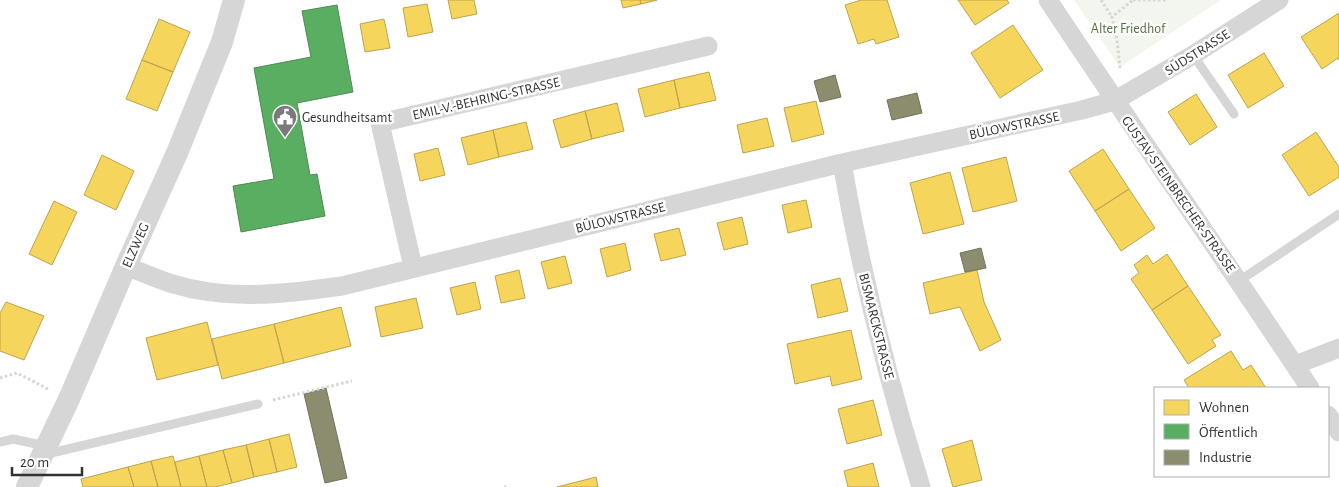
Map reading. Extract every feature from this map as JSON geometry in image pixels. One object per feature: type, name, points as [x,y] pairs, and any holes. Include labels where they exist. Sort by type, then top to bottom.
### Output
[{"type":"street","name":"ELZWEG","points":[[27,487],[69,399],[177,153],[222,42],[234,0]]},
{"type":"street","name":"GUSTAV-STEINBRECHER-STRASSE","points":[[1048,0],[1114,101],[1239,281],[1309,387]]},
{"type":"street","name":"SÜDSTRASSE","points":[[1114,101],[1194,55],[1279,0]]},
{"type":"street","name":"EMIL-V.-BEHRING-STRASSE","points":[[413,267],[380,123],[708,46]]},
{"type":"street","name":"BÜLOWSTRASSE","points":[[126,266],[174,284],[216,293],[260,295],[342,286],[842,163],[1082,110],[1114,101]]},
{"type":"street","name":"BISMARCKSTRASSE","points":[[842,163],[853,229],[895,398],[921,487]]},
{"type":"street","points":[[1295,365],[1339,348]]},
{"type":"street","points":[[1329,417],[1339,432]]},
{"type":"lane","points":[[1194,55],[1234,114]]},
{"type":"lane","points":[[1239,281],[1339,214]]},
{"type":"lane","points":[[0,442],[13,439],[44,451],[258,404]]},
{"type":"path","points":[[1101,0],[1112,17],[1120,60],[1114,101]]},
{"type":"path","points":[[1112,17],[1132,0],[1167,0]]},
{"type":"path","points":[[0,378],[17,373],[69,399]]},
{"type":"path","points":[[258,404],[352,381]]},
{"type":"path","points":[[504,487],[509,486]]},
{"type":"green space","name":"Alter Friedhof","points":[[1074,0],[1221,0],[1120,67]]},
{"type":"building: Wohnen","points":[[448,0],[474,0],[477,14],[452,19]]},
{"type":"building: Wohnen","points":[[621,0],[640,0],[641,4],[623,8]]},
{"type":"building: Wohnen","points":[[640,0],[657,0],[641,4]]},
{"type":"building: Wohnen","points":[[861,0],[887,0],[899,37],[876,44],[874,39],[858,44],[845,5]]},
{"type":"building: Wohnen","points":[[958,0],[1007,0],[1009,3],[975,25]]},
{"type":"building: Wohnen","points":[[427,4],[433,32],[408,37],[403,8]]},
{"type":"building: Wohnen","points":[[1339,13],[1339,60],[1338,58],[1322,69],[1301,37]]},
{"type":"building: Wohnen","points":[[159,19],[190,32],[173,72],[142,60]]},
{"type":"building: Wohnen","points":[[384,19],[390,48],[365,52],[360,24]]},
{"type":"building: Wohnen","points":[[1013,25],[1043,70],[1000,98],[971,53]]},
{"type":"building: Wohnen","points":[[1264,53],[1284,86],[1248,108],[1228,75]]},
{"type":"building: Wohnen","points":[[142,60],[173,72],[157,111],[126,99]]},
{"type":"building: Wohnen","points":[[709,72],[716,100],[680,108],[674,80]]},
{"type":"building: Wohnen","points":[[674,80],[680,108],[645,117],[638,89]]},
{"type":"building: Wohnen","points":[[1196,94],[1217,127],[1190,145],[1168,112]]},
{"type":"building: Wohnen","points":[[816,101],[824,134],[792,142],[784,108]]},
{"type":"building: Wohnen","points":[[617,103],[624,131],[592,139],[585,111]]},
{"type":"building: Wohnen","points":[[585,111],[592,139],[561,148],[553,120]]},
{"type":"building: Wohnen","points":[[767,118],[774,146],[743,153],[737,125]]},
{"type":"building: Wohnen","points":[[526,122],[533,149],[499,157],[493,130]]},
{"type":"building: Wohnen","points":[[493,130],[499,157],[468,165],[461,138]]},
{"type":"building: Wohnen","points":[[1316,132],[1339,167],[1339,177],[1309,196],[1282,155]]},
{"type":"building: Wohnen","points":[[438,148],[445,175],[420,181],[414,154]]},
{"type":"building: Wohnen","points":[[1103,149],[1129,189],[1095,211],[1069,171]]},
{"type":"building: Wohnen","points":[[102,155],[134,171],[116,210],[84,195]]},
{"type":"building: Wohnen","points":[[1006,157],[1017,201],[973,212],[962,168]]},
{"type":"building: Wohnen","points":[[950,172],[964,224],[923,234],[910,183]]},
{"type":"building: Wohnen","points":[[1129,189],[1155,228],[1121,251],[1095,211]]},
{"type":"building: Wohnen","points":[[806,200],[812,227],[788,233],[782,205]]},
{"type":"building: Wohnen","points":[[54,201],[77,212],[52,265],[29,254]]},
{"type":"building: Wohnen","points":[[742,217],[748,244],[724,250],[717,223]]},
{"type":"building: Wohnen","points":[[679,228],[686,255],[661,261],[654,234]]},
{"type":"building: Wohnen","points":[[625,243],[631,270],[607,277],[600,249]]},
{"type":"building: Wohnen","points":[[1167,254],[1188,286],[1152,310],[1131,279],[1139,273],[1134,265],[1147,255],[1153,264]]},
{"type":"building: Wohnen","points":[[565,256],[572,283],[548,289],[541,262]]},
{"type":"building: Wohnen","points":[[519,270],[525,298],[501,303],[495,276]]},
{"type":"building: Wohnen","points":[[977,270],[984,302],[1001,340],[980,351],[960,307],[930,314],[923,283]]},
{"type":"building: Wohnen","points":[[840,278],[848,311],[818,318],[811,285]]},
{"type":"building: Wohnen","points":[[475,282],[481,309],[457,315],[450,288]]},
{"type":"building: Wohnen","points":[[1188,286],[1221,335],[1212,340],[1216,346],[1188,364],[1152,310]]},
{"type":"building: Wohnen","points":[[416,298],[423,328],[381,337],[375,307]]},
{"type":"building: Wohnen","points":[[6,302],[44,316],[24,360],[0,351],[0,313]]},
{"type":"building: Wohnen","points":[[341,307],[351,346],[284,363],[274,324]]},
{"type":"building: Wohnen","points":[[207,322],[218,365],[157,380],[146,338]]},
{"type":"building: Wohnen","points":[[274,324],[284,363],[222,379],[212,339]]},
{"type":"building: Wohnen","points":[[851,330],[862,379],[832,386],[830,376],[795,384],[787,344]]},
{"type":"building: Wohnen","points":[[1231,351],[1243,370],[1251,365],[1265,387],[1188,387],[1184,380]]},
{"type":"building: Wohnen","points":[[873,400],[882,435],[847,444],[838,409]]},
{"type":"building: Wohnen","points":[[289,434],[297,467],[277,472],[269,439]]},
{"type":"building: Wohnen","points":[[269,439],[277,472],[254,477],[246,445]]},
{"type":"building: Wohnen","points":[[972,440],[982,480],[953,487],[942,449]]},
{"type":"building: Wohnen","points":[[246,445],[254,477],[232,483],[223,450]]},
{"type":"building: Wohnen","points":[[223,450],[232,483],[207,487],[199,456]]},
{"type":"building: Wohnen","points":[[173,456],[181,487],[158,487],[151,461]]},
{"type":"building: Wohnen","points":[[199,456],[207,487],[181,487],[175,462]]},
{"type":"building: Wohnen","points":[[151,461],[158,487],[134,487],[128,467]]},
{"type":"building: Wohnen","points":[[873,463],[879,487],[848,487],[844,471]]},
{"type":"building: Wohnen","points":[[128,467],[134,487],[83,487],[81,479]]},
{"type":"building: Wohnen","points":[[596,477],[598,487],[557,487]]},
{"type":"building: Öffentlich","name":"Gesundheitsamt","points":[[337,5],[353,92],[297,103],[310,175],[317,174],[325,216],[241,232],[233,186],[274,179],[254,68],[311,57],[302,11]]},
{"type":"building: Industrie","points":[[835,75],[841,97],[820,102],[814,81]]},
{"type":"building: Industrie","points":[[917,93],[922,113],[892,120],[887,100]]},
{"type":"building: Industrie","points":[[981,248],[986,268],[965,272],[960,253]]},
{"type":"building: Industrie","points":[[326,388],[347,478],[325,483],[304,394]]},
{"type":"place","name":"Gesundheitsamt","points":[[285,138]]}]
